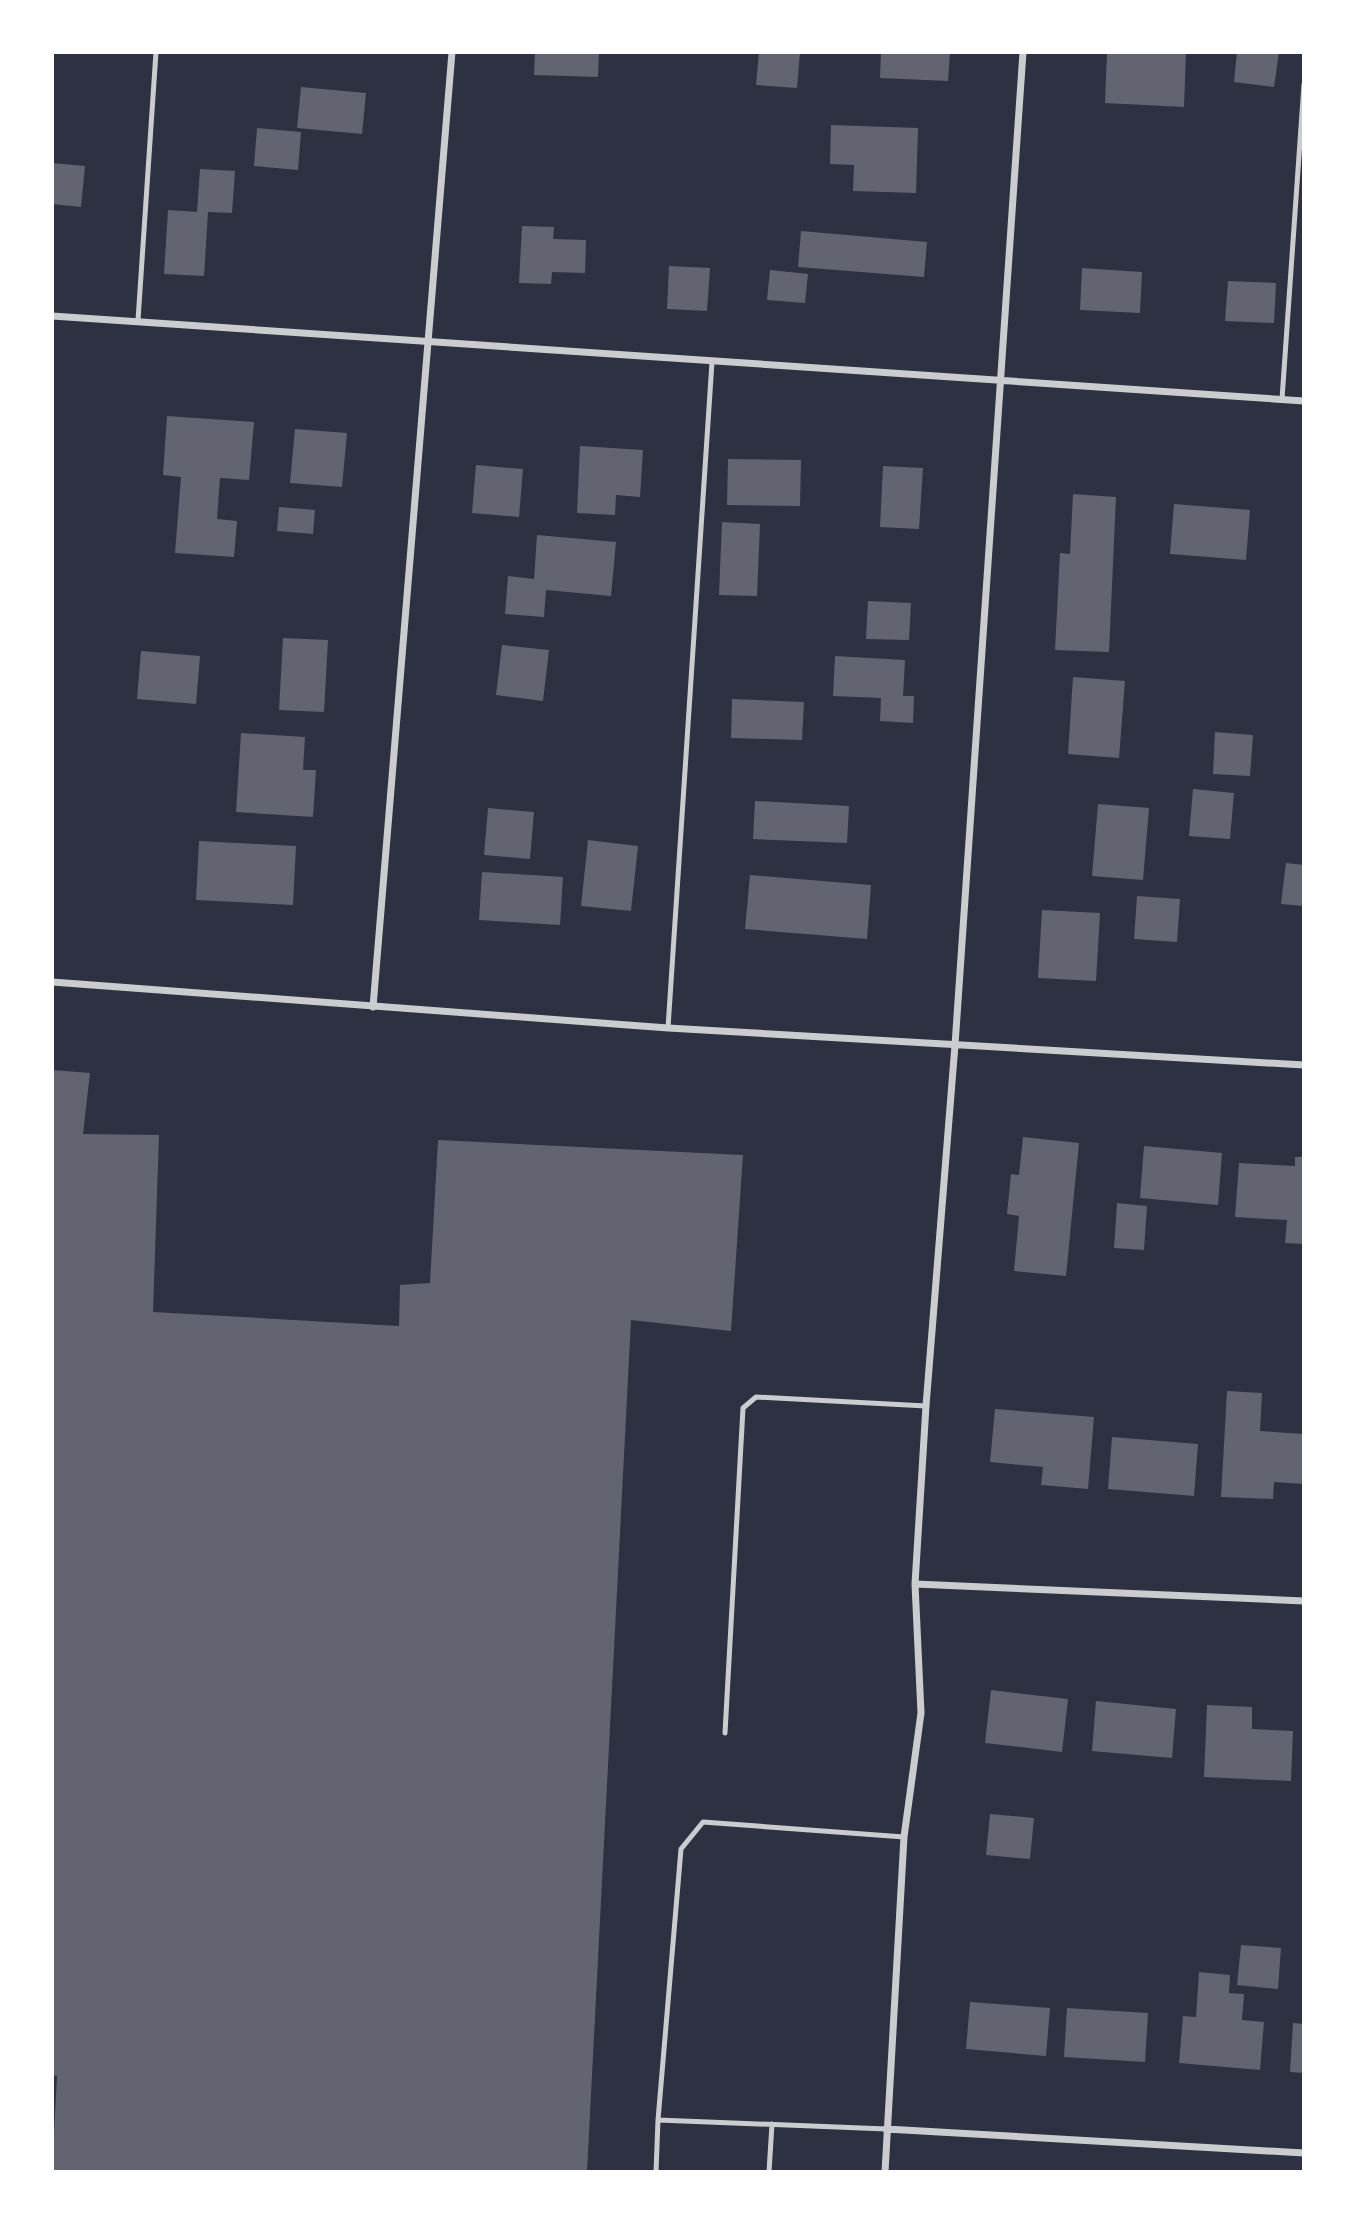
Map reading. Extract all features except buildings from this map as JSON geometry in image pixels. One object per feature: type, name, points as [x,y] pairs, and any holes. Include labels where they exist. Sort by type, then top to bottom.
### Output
[{"type":"street","points":[[373,1007],[452,52]]},
{"type":"street","points":[[885,2172],[904,1837],[921,1713],[915,1584],[926,1406],[955,1045],[1023,52]]},
{"type":"street","points":[[52,316],[1304,401]]},
{"type":"street","points":[[52,982],[668,1028],[1304,1065]]},
{"type":"street","points":[[915,1584],[1304,1601]]},
{"type":"street","points":[[886,2129],[1304,2153]]},
{"type":"lane","points":[[138,320],[156,52]]},
{"type":"lane","points":[[1282,400],[1304,84]]},
{"type":"lane","points":[[668,1028],[712,362]]},
{"type":"lane","points":[[725,1733],[743,1408],[756,1397],[926,1406]]},
{"type":"lane","points":[[656,2172],[681,1849],[703,1822],[904,1837]]},
{"type":"lane","points":[[658,2120],[886,2129]]},
{"type":"lane","points":[[769,2172],[772,2124]]}]
